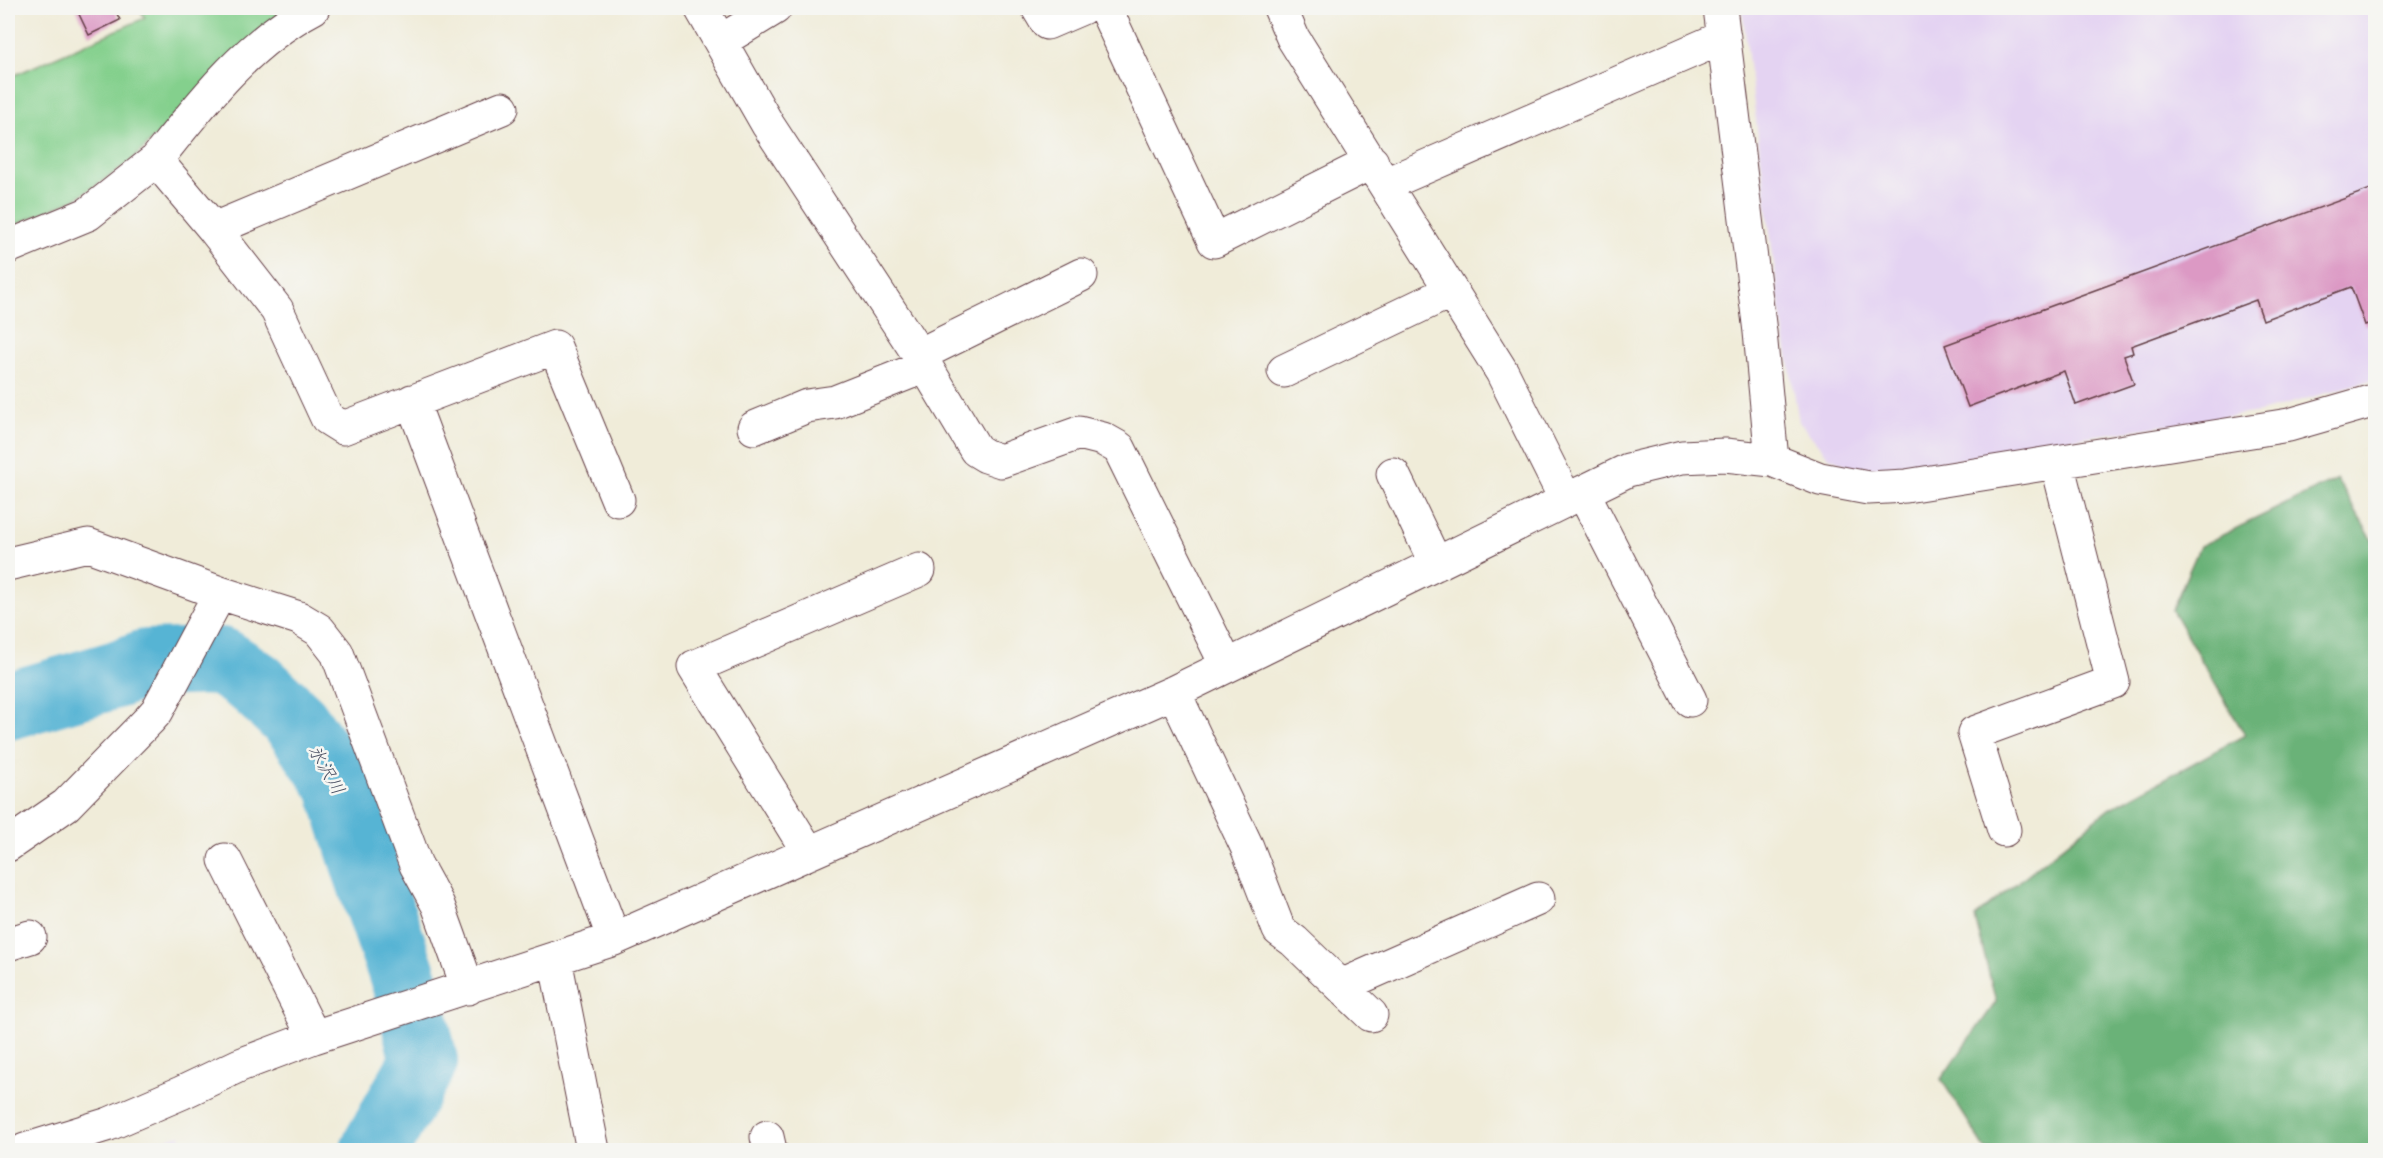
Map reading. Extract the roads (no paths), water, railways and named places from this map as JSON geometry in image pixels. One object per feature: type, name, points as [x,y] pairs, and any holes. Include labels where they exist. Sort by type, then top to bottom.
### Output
[{"type":"street","points":[[8,247],[88,214],[156,160],[208,95],[253,47],[313,8]]},
{"type":"street","points":[[701,8],[768,125],[923,360],[976,450],[1001,461],[1079,434],[1103,439],[1119,448],[1227,666]]},
{"type":"street","points":[[721,41],[775,8]]},
{"type":"street","points":[[1038,8],[1047,23],[1082,8]]},
{"type":"street","points":[[1105,8],[1214,241],[1379,173],[1722,22],[1760,332],[1772,460]]},
{"type":"street","points":[[1280,8],[1293,38],[1502,372],[1690,700]]},
{"type":"street","points":[[214,229],[502,108]]},
{"type":"street","points":[[156,160],[214,229],[277,310],[327,418],[343,428],[555,347],[618,500]]},
{"type":"street","points":[[754,428],[807,406],[836,402],[923,360],[1082,275]]},
{"type":"street","points":[[1284,371],[1451,291]]},
{"type":"street","points":[[26,1150],[109,1124],[240,1065],[314,1037],[614,939],[1174,692],[1628,471],[1682,457],[1725,455],[1772,460],[1820,479],[1868,488],[1906,486],[2289,425],[2376,400]]},
{"type":"street","points":[[412,402],[614,939]]},
{"type":"street","points":[[2004,830],[1974,733],[2113,682],[2057,463]]},
{"type":"street","points":[[1393,474],[1437,564]]},
{"type":"street","points":[[8,564],[87,545],[220,593],[299,618],[320,630],[337,653],[416,865],[438,905],[454,992]]},
{"type":"street","points":[[809,853],[694,667],[918,570]]},
{"type":"street","points":[[8,845],[66,805],[157,711],[220,593]]},
{"type":"street","points":[[1174,692],[1247,847],[1279,930],[1294,941],[1371,1015]]},
{"type":"street","points":[[225,860],[314,1037]]},
{"type":"street","points":[[1341,986],[1538,899]]},
{"type":"street","points":[[555,959],[592,1150]]},
{"type":"waterway","name":"氷沢川","points":[[8,706],[118,674],[146,663],[221,661],[256,684],[297,723],[339,784],[407,988],[424,1061],[374,1150]]}]
